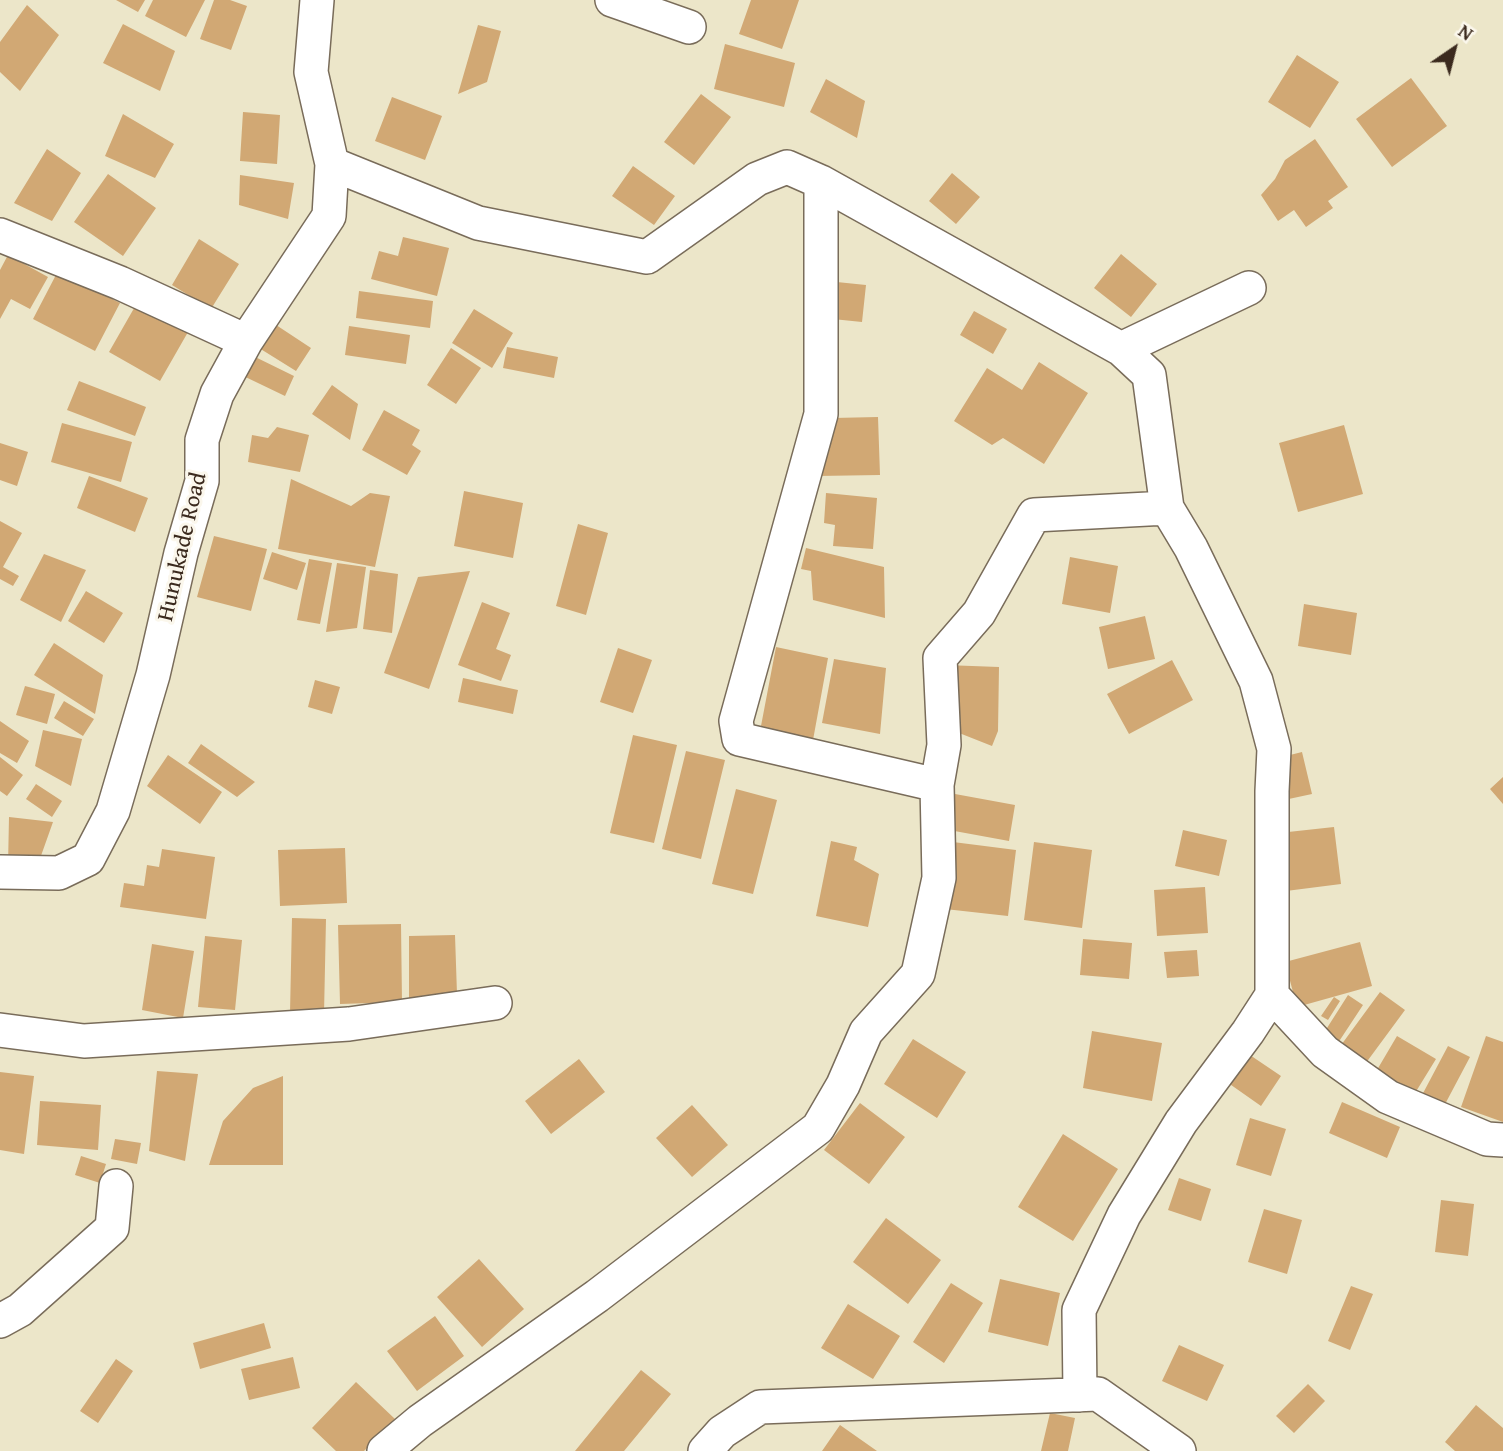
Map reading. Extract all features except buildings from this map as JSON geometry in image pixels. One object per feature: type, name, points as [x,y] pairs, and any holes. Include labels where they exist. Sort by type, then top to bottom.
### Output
[{"type":"street","name":"Hunukade Road","points":[[0,872],[59,873],[88,859],[113,811],[153,675],[181,553],[202,481],[202,440],[217,394],[246,341],[329,216],[332,164],[311,72],[317,0]]},
{"type":"street","points":[[612,0],[689,27]]},
{"type":"street","points":[[332,164],[478,223],[647,257],[757,179],[787,167],[821,182],[1121,349],[1149,375],[1167,508],[1191,548],[1256,681],[1274,749],[1272,995],[1181,1122],[1124,1215],[1080,1310],[1080,1395]]},
{"type":"street","points":[[821,182],[821,414],[736,721],[739,739],[937,785]]},
{"type":"street","points":[[0,236],[120,283],[246,341]]},
{"type":"street","points":[[1121,349],[1249,288]]},
{"type":"street","points":[[384,1451],[420,1421],[597,1296],[818,1128],[843,1085],[866,1032],[918,974],[939,878],[937,785],[944,745],[940,658],[979,613],[1034,515],[1167,508]]},
{"type":"street","points":[[1272,995],[1325,1052],[1388,1097],[1487,1139],[1503,1140]]},
{"type":"street","points":[[0,1030],[83,1041],[349,1024],[495,1003]]},
{"type":"street","points":[[0,1321],[20,1310],[112,1228],[116,1186]]},
{"type":"street","points":[[705,1451],[722,1432],[761,1407],[1098,1394],[1167,1448]]}]
